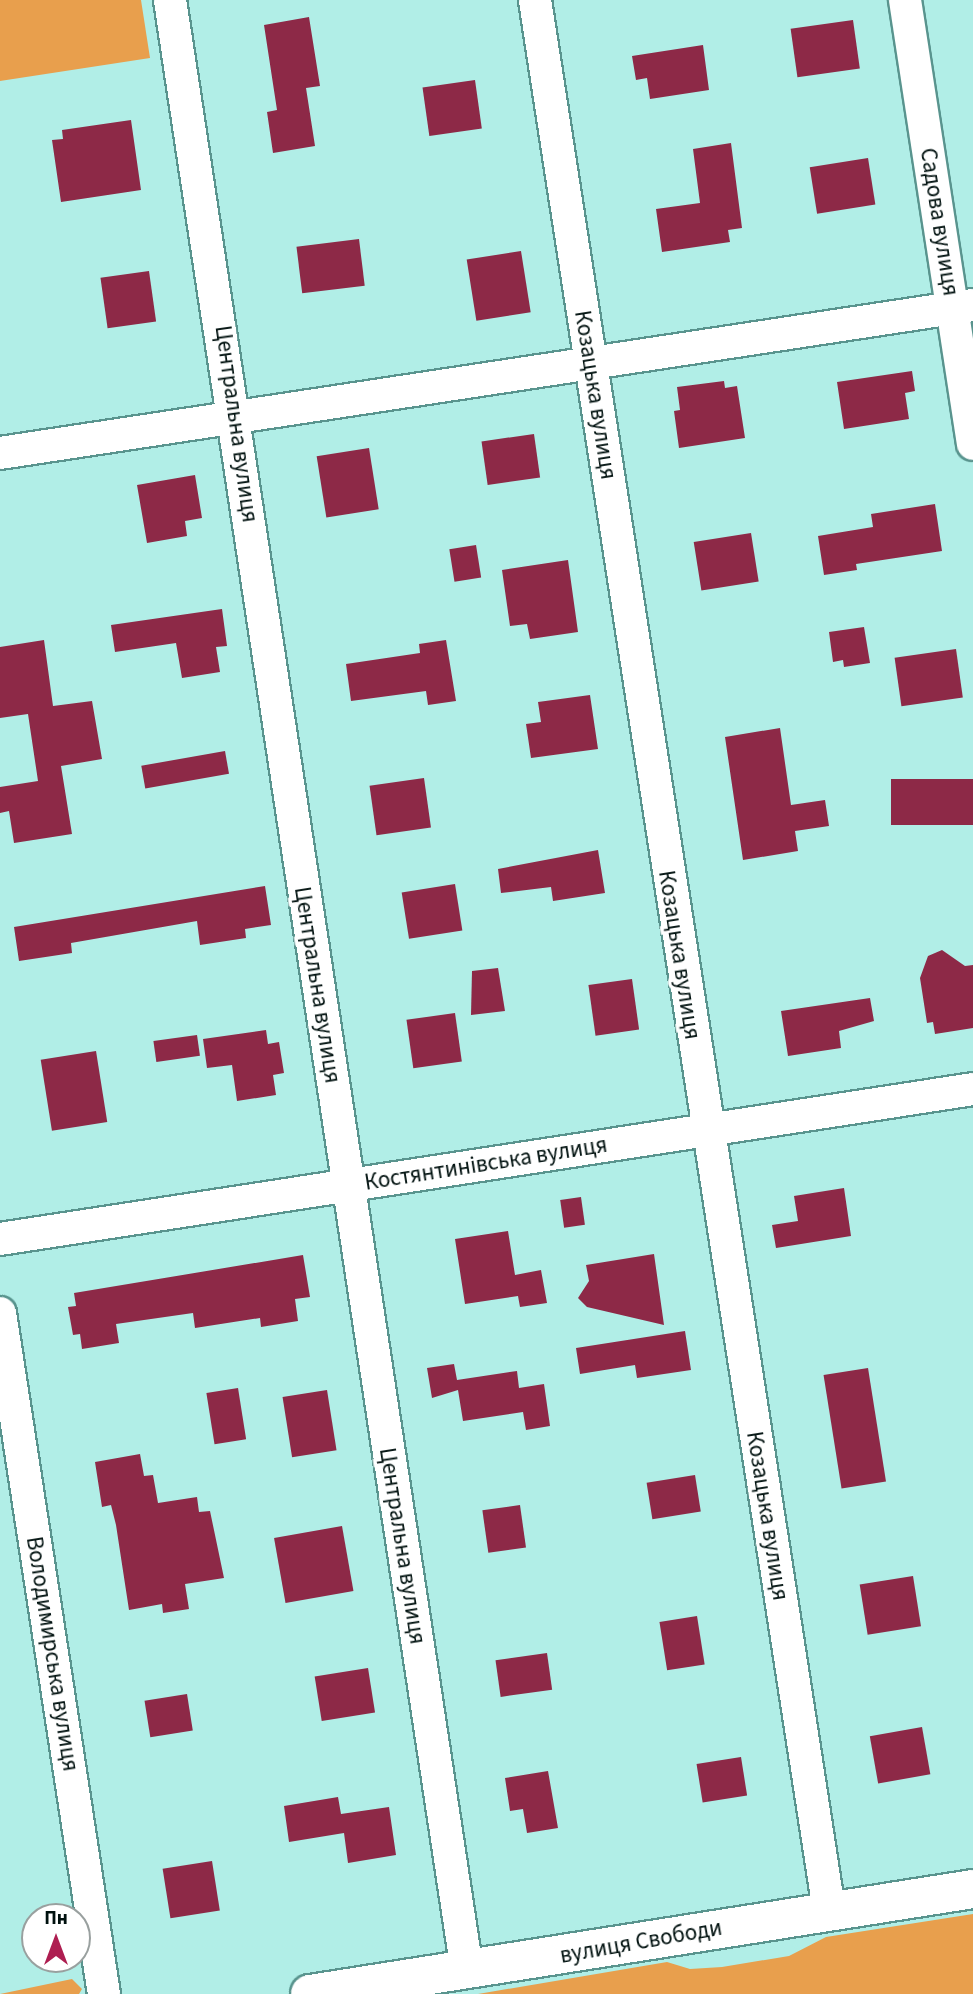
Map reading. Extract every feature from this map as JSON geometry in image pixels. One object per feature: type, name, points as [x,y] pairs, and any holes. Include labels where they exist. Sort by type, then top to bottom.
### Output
[{"type":"street","name":"Центральна вулиця","points":[[170,0],[236,418],[347,1185],[467,1970]]},
{"type":"street","name":"Козацька вулиця","points":[[535,0],[706,1131],[829,1910]]},
{"type":"street","name":"Садова вулиця","points":[[905,0],[963,306],[973,444]]},
{"type":"street","points":[[0,453],[963,306]]},
{"type":"street","name":"Костянтинівська вулиця","points":[[0,1240],[973,1090]]},
{"type":"street","name":"Володимирська вулиця","points":[[0,1313],[104,1994]]},
{"type":"street","name":"вулиця Свободи","points":[[310,1994],[973,1889]]},
{"type":"shaded area","points":[[0,0],[141,0],[150,58],[0,81]]},
{"type":"shaded area","points":[[973,1914],[973,1994],[478,1994],[667,1962],[690,1969],[722,1967],[789,1956],[826,1937]]},
{"type":"shaded area","points":[[72,1979],[82,1989],[79,1994],[0,1994]]},
{"type":"building","points":[[309,17],[320,86],[306,88],[315,146],[273,153],[267,112],[277,110],[264,25]]},
{"type":"building","points":[[853,20],[860,69],[797,77],[791,29]]},
{"type":"building","points":[[703,45],[709,90],[650,99],[647,78],[636,80],[632,56]]},
{"type":"building","points":[[475,80],[482,129],[429,136],[423,87]]},
{"type":"building","points":[[131,120],[141,190],[61,202],[52,140],[63,139],[62,130]]},
{"type":"building","points":[[731,143],[742,228],[728,230],[730,242],[662,252],[656,209],[700,203],[693,149]]},
{"type":"building","points":[[868,158],[875,204],[817,214],[810,167]]},
{"type":"building","points":[[359,239],[365,286],[302,293],[296,247]]},
{"type":"building","points":[[521,251],[531,312],[476,321],[467,260]]},
{"type":"building","points":[[149,271],[156,322],[108,328],[100,278]]},
{"type":"building","points":[[912,371],[915,391],[905,393],[909,419],[844,429],[837,382]]},
{"type":"building","points":[[724,381],[725,388],[737,386],[745,438],[679,448],[674,411],[680,410],[677,387]]},
{"type":"building","points":[[534,434],[540,478],[488,485],[482,441]]},
{"type":"building","points":[[369,448],[379,509],[326,518],[317,456]]},
{"type":"building","points":[[195,475],[202,518],[185,521],[187,536],[147,543],[137,485]]},
{"type":"building","points":[[935,504],[942,551],[856,564],[857,570],[824,575],[818,536],[873,527],[871,514]]},
{"type":"building","points":[[751,533],[759,581],[701,590],[694,542]]},
{"type":"building","points":[[476,545],[481,578],[454,582],[449,549]]},
{"type":"building","points":[[568,560],[578,632],[530,639],[527,624],[510,626],[502,570]]},
{"type":"building","points":[[222,609],[227,646],[216,647],[220,672],[182,678],[176,643],[115,652],[111,625]]},
{"type":"building","points":[[864,627],[870,663],[844,667],[843,660],[833,662],[829,632]]},
{"type":"building","points":[[44,640],[53,706],[92,701],[102,759],[61,766],[72,834],[14,843],[9,811],[0,813],[0,787],[38,781],[28,714],[0,718],[0,647]]},
{"type":"building","points":[[446,640],[456,701],[428,705],[426,691],[351,701],[346,664],[420,653],[419,644]]},
{"type":"building","points":[[956,649],[963,698],[901,706],[895,658]]},
{"type":"building","points":[[590,695],[598,749],[531,758],[526,724],[541,722],[538,702]]},
{"type":"building","points":[[780,728],[791,805],[825,800],[829,826],[795,831],[798,851],[743,860],[725,737]]},
{"type":"building","points":[[225,751],[229,774],[145,788],[141,766]]},
{"type":"building","points":[[424,778],[431,828],[376,835],[370,786]]},
{"type":"building","points":[[891,779],[973,779],[973,825],[891,825]]},
{"type":"building","points":[[598,850],[605,893],[553,901],[551,887],[501,893],[498,869]]},
{"type":"building","points":[[455,884],[462,930],[409,939],[402,892]]},
{"type":"building","points":[[265,886],[271,925],[245,929],[246,938],[200,945],[197,921],[71,943],[72,953],[19,961],[14,927]]},
{"type":"building","points":[[942,950],[965,966],[973,965],[973,1028],[935,1034],[933,1022],[927,1023],[920,978],[928,956]]},
{"type":"building","points":[[498,968],[505,1011],[471,1015],[472,971]]},
{"type":"building","points":[[632,979],[639,1030],[596,1036],[588,985]]},
{"type":"building","points":[[870,998],[874,1021],[839,1031],[841,1048],[788,1056],[781,1011]]},
{"type":"building","points":[[455,1013],[462,1062],[413,1068],[406,1020]]},
{"type":"building","points":[[266,1030],[268,1044],[279,1042],[284,1073],[273,1075],[276,1095],[237,1101],[232,1065],[207,1068],[203,1039]]},
{"type":"building","points":[[197,1035],[200,1056],[156,1062],[153,1041]]},
{"type":"building","points":[[96,1051],[107,1122],[52,1131],[41,1060]]},
{"type":"building","points":[[844,1188],[851,1236],[776,1248],[772,1225],[798,1221],[794,1196]]},
{"type":"building","points":[[581,1197],[585,1225],[564,1228],[560,1200]]},
{"type":"building","points":[[508,1231],[515,1275],[541,1270],[547,1303],[520,1307],[518,1296],[465,1304],[455,1239]]},
{"type":"building","points":[[654,1254],[664,1325],[587,1307],[578,1298],[589,1281],[586,1265]]},
{"type":"building","points":[[303,1255],[310,1297],[295,1299],[298,1321],[261,1327],[260,1318],[195,1328],[193,1313],[116,1324],[119,1343],[82,1349],[80,1334],[73,1335],[68,1307],[76,1306],[74,1293]]},
{"type":"building","points":[[685,1331],[691,1370],[637,1378],[635,1365],[580,1374],[576,1348]]},
{"type":"building","points":[[454,1364],[457,1380],[517,1371],[519,1388],[544,1384],[550,1426],[526,1430],[523,1412],[463,1421],[458,1390],[432,1398],[427,1368]]},
{"type":"building","points":[[868,1368],[886,1482],[842,1489],[824,1375]]},
{"type":"building","points":[[238,1388],[246,1439],[215,1444],[206,1393]]},
{"type":"building","points":[[327,1390],[337,1450],[292,1457],[283,1397]]},
{"type":"building","points":[[140,1454],[144,1476],[153,1475],[158,1503],[197,1497],[199,1512],[210,1511],[224,1578],[185,1584],[189,1609],[163,1613],[162,1604],[129,1610],[116,1525],[111,1505],[102,1507],[95,1462]]},
{"type":"building","points":[[695,1475],[701,1512],[652,1519],[647,1483]]},
{"type":"building","points":[[520,1505],[526,1548],[488,1553],[482,1510]]},
{"type":"building","points":[[342,1526],[353,1591],[286,1603],[274,1538]]},
{"type":"building","points":[[913,1576],[921,1626],[868,1635],[860,1584]]},
{"type":"building","points":[[697,1616],[705,1664],[667,1670],[659,1622]]},
{"type":"building","points":[[547,1653],[552,1690],[501,1697],[496,1660]]},
{"type":"building","points":[[368,1668],[375,1712],[322,1721],[315,1676]]},
{"type":"building","points":[[187,1694],[193,1731],[150,1737],[145,1701]]},
{"type":"building","points":[[922,1727],[930,1774],[878,1783],[870,1736]]},
{"type":"building","points":[[741,1757],[747,1796],[703,1803],[697,1764]]},
{"type":"building","points":[[548,1771],[558,1828],[527,1833],[523,1809],[510,1811],[505,1778]]},
{"type":"building","points":[[338,1797],[341,1814],[389,1807],[396,1855],[348,1863],[344,1833],[289,1842],[284,1806]]},
{"type":"building","points":[[212,1861],[220,1910],[170,1918],[163,1869]]}]
